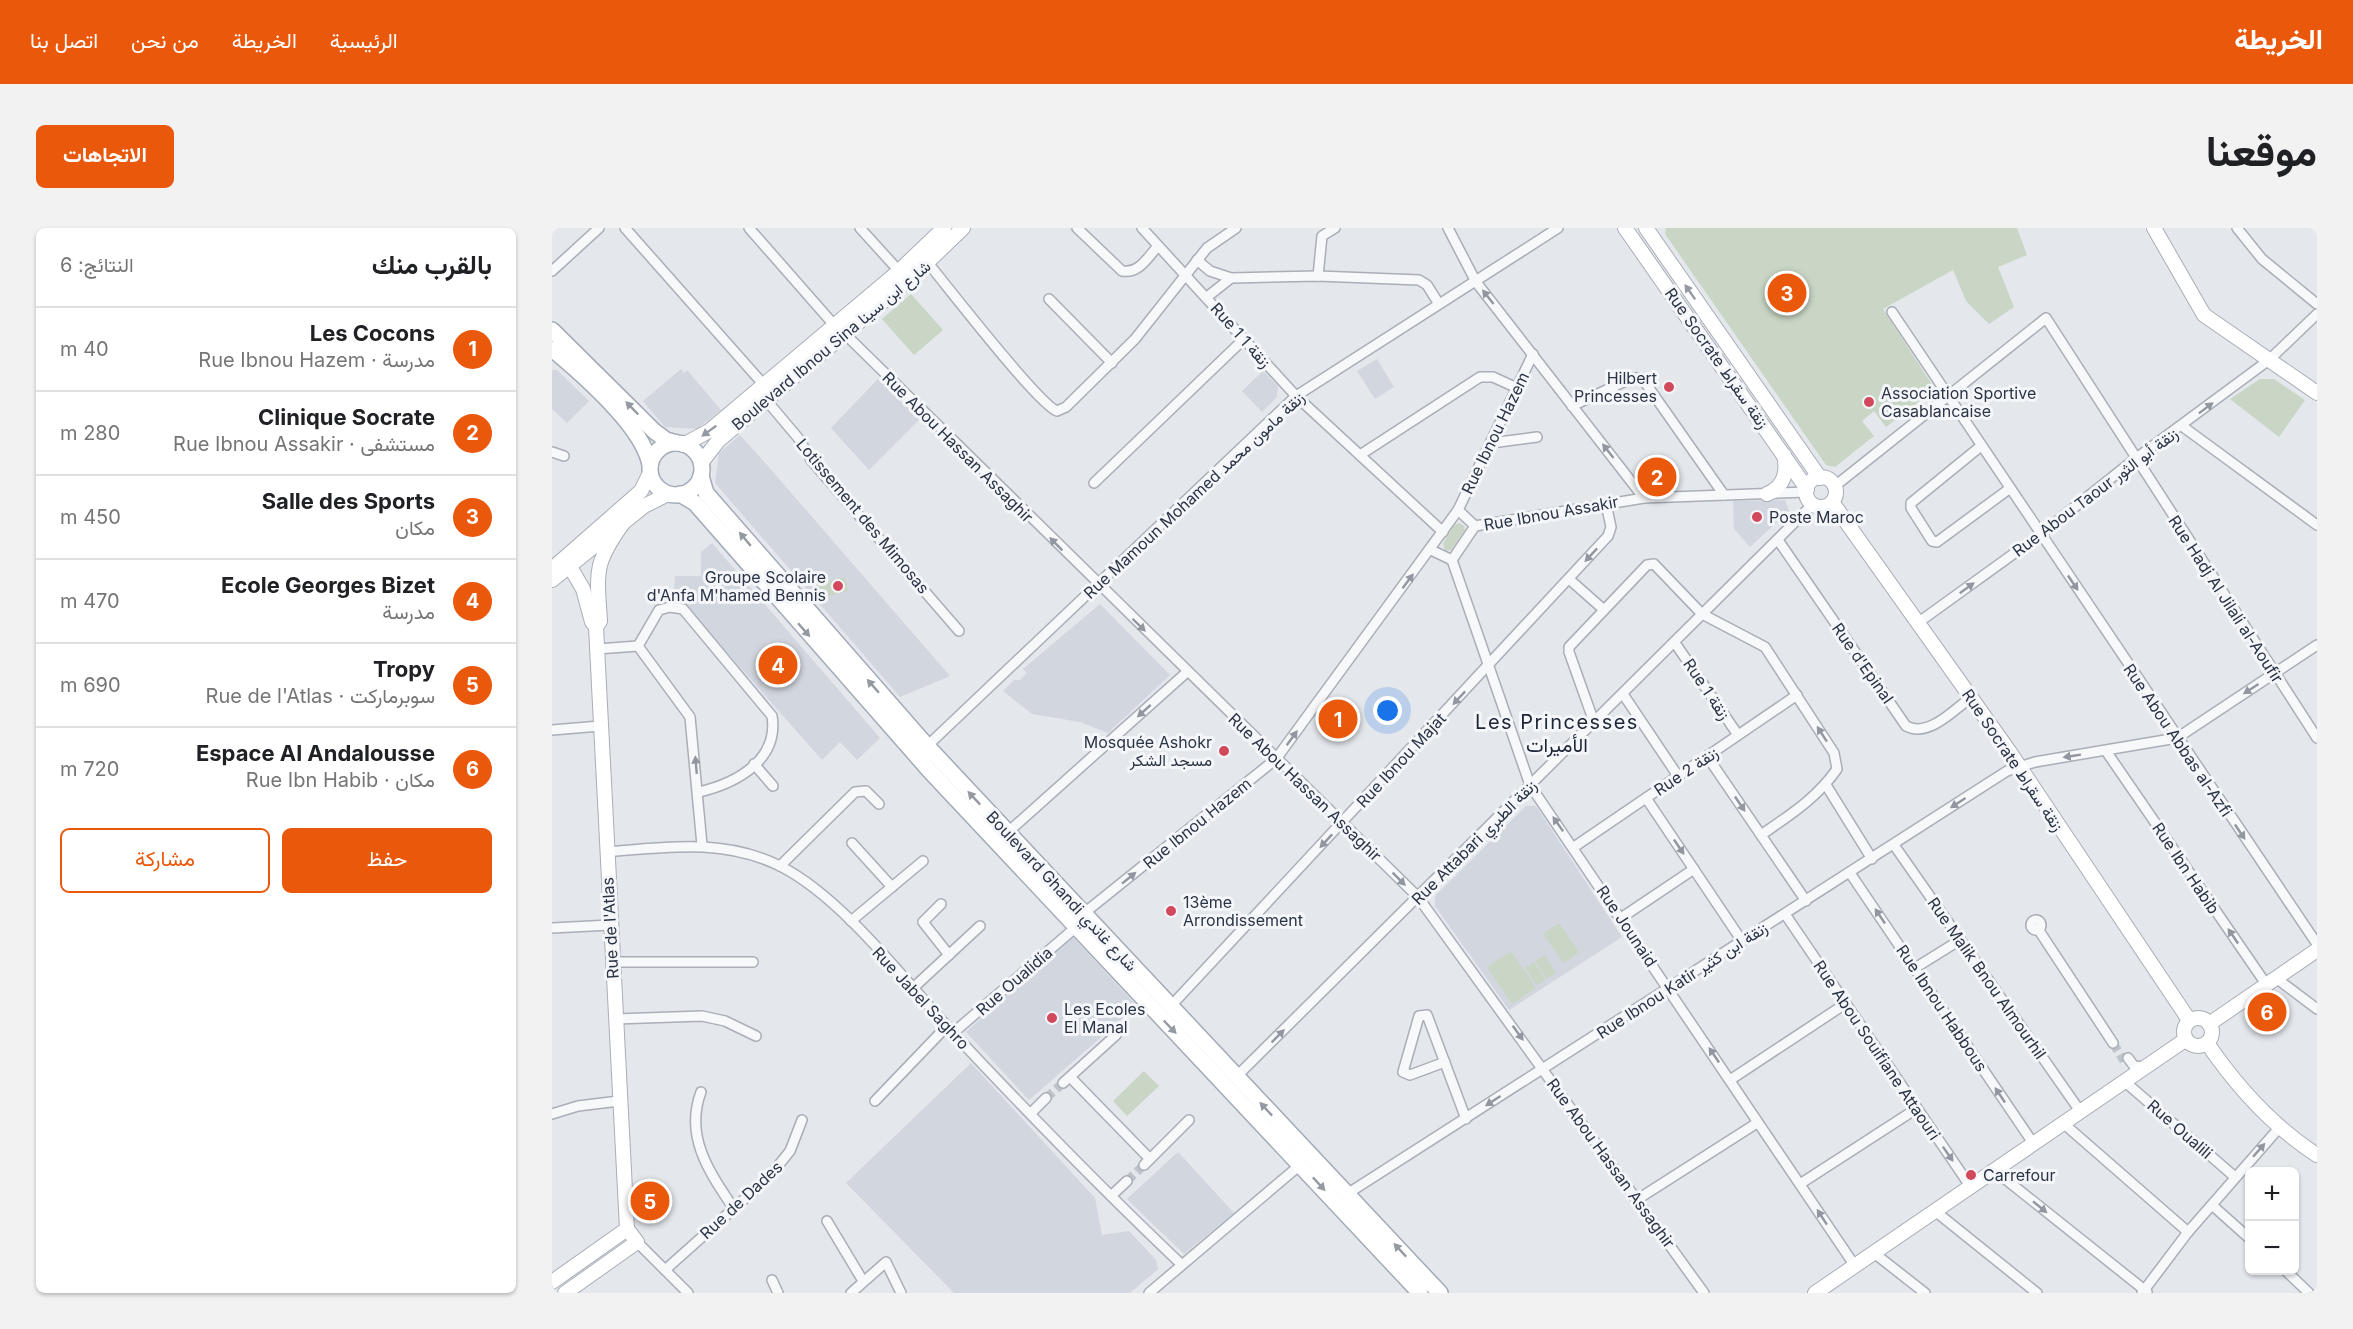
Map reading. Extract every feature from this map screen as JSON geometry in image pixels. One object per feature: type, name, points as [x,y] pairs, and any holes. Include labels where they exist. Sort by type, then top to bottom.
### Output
[{"type":"main road","points":[[552,330],[654,431],[666,440],[694,451],[701,470],[692,489],[674,494],[656,485],[647,451],[635,432],[602,395],[553,352]]},
{"type":"main road","points":[[650,469],[653,457],[662,447],[680,444]]},
{"type":"main road","name":"Boulevard Ghandi شارع غاندي","points":[[701,470],[706,493],[921,751],[1075,928],[1420,1293]]},
{"type":"main road","name":"Boulevard Ghandi شارع غاندي","points":[[674,494],[695,503],[921,751],[1007,833],[1440,1293]]},
{"type":"street","points":[[552,271],[599,228]]},
{"type":"street","points":[[625,228],[764,385]]},
{"type":"street","name":"Rue Abou Hassan Assaghir","points":[[748,228],[840,330],[1097,585],[1418,897],[1704,1293]]},
{"type":"street","points":[[860,228],[899,272]]},
{"type":"street","name":"Boulevard Ibnou Sina شارع ابن سينا","points":[[701,470],[718,441],[767,400],[944,228]]},
{"type":"street","name":"Boulevard Ibnou Sina شارع ابن سينا","points":[[680,444],[709,431],[764,385],[928,263],[963,228]]},
{"type":"street","points":[[1077,228],[1122,272],[1138,268],[1158,246]]},
{"type":"street","name":"Rue 1 زنقة 1","points":[[1142,228],[1296,396]]},
{"type":"street","points":[[928,263],[1053,409],[1066,407],[1112,363],[1154,317],[1213,242],[1236,228]]},
{"type":"street","points":[[1318,276],[1322,236],[1335,228]]},
{"type":"street","points":[[1448,228],[1476,282],[1644,498]]},
{"type":"street","name":"Rue Mamoun Mohamed زنقة مامون محمد","points":[[921,751],[1296,396],[1558,228]]},
{"type":"street","name":"Rue Socrate زنقة سقراط","points":[[1625,228],[1783,450],[1809,495]]},
{"type":"street","name":"Rue Socrate زنقة سقراط","points":[[1646,228],[1820,478]]},
{"type":"street","points":[[2236,228],[2262,259],[2317,304]]},
{"type":"street","points":[[2156,229],[2204,315],[2317,393]]},
{"type":"street","points":[[1197,260],[1210,271],[1231,278],[1318,276],[1424,282],[1439,304]]},
{"type":"street","points":[[1207,297],[1231,278]]},
{"type":"street","points":[[1049,300],[1112,363]]},
{"type":"street","name":"Rue Abou Abbas al-Azfi","points":[[1892,312],[2176,738],[2317,944]]},
{"type":"street","name":"Rue Abou Taour زنقة أبو الثور","points":[[1919,622],[2041,534],[2135,459],[2269,360],[2317,314]]},
{"type":"street","name":"Rue Hadj Al Jilali al-Aoufir","points":[[1948,396],[2046,318],[2317,738]]},
{"type":"street","points":[[1094,483],[1244,339]]},
{"type":"street","name":"Rue Ibnou Hazem","points":[[1083,914],[1276,759],[1431,550],[1458,510],[1533,354]]},
{"type":"street","points":[[1360,455],[1480,377],[1493,377],[1517,388]]},
{"type":"street","points":[[1572,405],[1632,378],[1642,378],[1724,495]]},
{"type":"street","points":[[1296,396],[1443,532]]},
{"type":"street","points":[[1835,486],[1948,396]]},
{"type":"street","name":"Lotissement des Mimosas","points":[[767,400],[799,439],[811,460],[959,631]]},
{"type":"street","points":[[2182,426],[2317,525]]},
{"type":"street","points":[[1491,442],[1538,437]]},
{"type":"street","points":[[1981,446],[1911,503],[1911,508],[1932,541],[1937,542],[2009,489]]},
{"type":"street","points":[[1767,494],[1778,488],[1784,479],[1786,467],[1783,450]]},
{"type":"street","points":[[552,452],[564,456]]},
{"type":"street","points":[[552,580],[562,562],[641,491],[650,469]]},
{"type":"street","points":[[1820,478],[1828,479],[1835,486],[1836,495],[1825,507],[1809,495],[1810,483],[1820,478]]},
{"type":"street","points":[[552,569],[654,500],[674,494]]},
{"type":"street","name":"Rue Ibnou Assakir","points":[[1475,526],[1644,498],[1809,495]]},
{"type":"street","name":"Rue Attabari زنقة الطبري","points":[[1236,1077],[1778,540],[1809,495]]},
{"type":"street","name":"Rue Socrate زنقة سقراط","points":[[1832,502],[1919,622],[2189,1020]]},
{"type":"street","name":"Rue Ibnou Majat","points":[[1170,1007],[1608,536],[1611,527],[1606,504]]},
{"type":"street","points":[[1431,550],[1452,560],[1475,526],[1458,510]]},
{"type":"street","name":"Rue de l'Atlas","points":[[596,627],[600,621],[598,577],[600,559],[623,523]]},
{"type":"street","name":"Rue d'Epinal","points":[[1778,540],[1906,726],[1915,729],[1927,728],[1970,698]]},
{"type":"street","name":"Rue Jounaid","points":[[1452,560],[1530,785],[1855,1266]]},
{"type":"street","name":"Rue de l'Atlas","points":[[562,562],[583,589],[592,622],[596,627],[627,1229]]},
{"type":"street","points":[[1594,722],[1569,652],[1572,642],[1602,609],[1650,563],[1702,614],[1732,632],[1762,644],[1836,758],[1837,769],[1826,785],[1761,835]]},
{"type":"street","points":[[1569,579],[1602,609]]},
{"type":"street","points":[[638,646],[658,610],[670,607],[682,609],[772,716],[772,742],[754,764],[717,788],[699,792]]},
{"type":"street","name":"Rue 1 زنقة","points":[[1675,643],[1738,735]]},
{"type":"street","points":[[2018,766],[2176,738],[2317,645]]},
{"type":"street","points":[[597,649],[638,646]]},
{"type":"street","points":[[638,646],[690,717],[699,792],[702,845]]},
{"type":"street","points":[[1007,833],[1187,672]]},
{"type":"street","points":[[1623,694],[1678,776]]},
{"type":"street","name":"Rue 2 زنقة","points":[[1574,847],[1797,695]]},
{"type":"street","points":[[552,730],[600,726]]},
{"type":"street","name":"Rue Ibn Habib","points":[[2106,751],[2271,981],[2317,1009]]},
{"type":"street","points":[[1707,756],[1806,901]]},
{"type":"street","points":[[754,764],[773,786]]},
{"type":"street","name":"Rue Ibnou Katir زنقة ابن كثير","points":[[1347,1194],[2018,766]]},
{"type":"street","points":[[1826,785],[1872,859]]},
{"type":"street","points":[[780,866],[855,788],[866,792],[879,804]]},
{"type":"street","points":[[1646,798],[1742,941]]},
{"type":"street","points":[[852,843],[892,887]]},
{"type":"street","name":"Rue Jabel Saghro","points":[[606,852],[702,845],[736,851],[780,866],[811,886],[851,921],[950,1030],[1111,1196],[1181,1264]]},
{"type":"street","name":"Rue Malik Bnou Almourhil","points":[[1894,845],[2080,1112]]},
{"type":"street","points":[[851,921],[923,861]]},
{"type":"street","points":[[1621,918],[1694,869]]},
{"type":"street","name":"Rue Ibnou Habbous","points":[[1850,873],[2033,1143]]},
{"type":"street","points":[[941,904],[923,922],[949,955]]},
{"type":"street","name":"Rue Abou Souifiane Attaouri","points":[[1785,914],[1970,1186]]},
{"type":"street","points":[[552,928],[610,925]]},
{"type":"street","points":[[912,989],[980,926]]},
{"type":"street","name":"Rue Oualidia","points":[[875,1101],[950,1030],[1075,928]]},
{"type":"street","points":[[2038,929],[2113,1040]]},
{"type":"street","points":[[1915,968],[1960,940]]},
{"type":"street","points":[[2210,1024],[2317,950]]},
{"type":"street","points":[[612,962],[753,962]]},
{"type":"street","points":[[1730,1080],[1845,1004]]},
{"type":"street","points":[[1445,1062],[1410,1075],[1403,1072],[1419,1016],[1427,1015],[1445,1062],[1466,1119]]},
{"type":"street","points":[[615,1019],[702,1016],[724,1021],[756,1036]]},
{"type":"street","points":[[2200,1018],[2210,1024],[2212,1034],[2206,1043],[2195,1046],[2185,1040],[2183,1029],[2189,1020],[2200,1018]]},
{"type":"street","points":[[1116,1035],[1066,1080],[1147,1162],[1189,1120]]},
{"type":"street","points":[[1817,1293],[2185,1040]]},
{"type":"street","points":[[2206,1043],[2241,1088],[2279,1128],[2317,1155]]},
{"type":"street","points":[[2126,1081],[2128,1068],[2126,1059],[2134,1066],[2145,1067]]},
{"type":"street","name":"Rue Oualili","points":[[2126,1081],[2235,1177]]},
{"type":"street","points":[[701,1092],[694,1119],[696,1136],[706,1165],[734,1209]]},
{"type":"street","points":[[1031,1113],[1046,1098]]},
{"type":"street","points":[[552,1114],[578,1106],[619,1101]]},
{"type":"street","points":[[1800,1184],[1916,1109]]},
{"type":"street","name":"Rue de Dades","points":[[665,1270],[734,1209],[784,1160],[802,1120]]},
{"type":"street","points":[[2063,1123],[2188,1232]]},
{"type":"street","points":[[1638,1199],[1757,1124]]},
{"type":"street","points":[[1994,1170],[2145,1292],[2188,1232],[2279,1128]]},
{"type":"street","points":[[1149,1293],[1300,1165]]},
{"type":"street","points":[[1111,1196],[1127,1181]]},
{"type":"street","points":[[2212,1205],[2245,1235]]},
{"type":"street","points":[[1935,1211],[2037,1293]]},
{"type":"street","points":[[827,1221],[863,1281]]},
{"type":"street","points":[[552,1282],[627,1229],[688,1293]]},
{"type":"street","points":[[565,1293],[637,1242]]},
{"type":"street","points":[[1874,1253],[1924,1293]]},
{"type":"street","points":[[851,1293],[886,1262],[901,1293]]},
{"type":"street","points":[[2289,1275],[2309,1293]]},
{"type":"street","points":[[772,1281],[778,1293]]},
{"type":"shaded area","points":[[1377,359],[1394,387],[1375,399],[1357,371]]},
{"type":"shaded area","points":[[681,369],[684,373],[687,370],[721,410],[697,429],[665,427],[643,401]]},
{"type":"shaded area","points":[[552,370],[557,370],[589,401],[567,423],[552,409]]},
{"type":"shaded area","points":[[1263,371],[1278,386],[1277,397],[1262,412],[1242,391]]},
{"type":"shaded area","points":[[878,379],[920,419],[869,470],[831,428]]},
{"type":"shaded area","name":"Groupe Scolaire d'Anfa M'hamed Bennis","points":[[740,435],[950,676],[900,697],[715,483],[719,453]]},
{"type":"shaded area","points":[[1785,500],[1789,511],[1750,547],[1734,529],[1733,501]]},
{"type":"shaded area","points":[[712,543],[880,738],[857,760],[840,742],[822,760],[674,592],[675,576],[701,576],[701,552]]},
{"type":"shaded area","points":[[1100,604],[1170,675],[1108,733],[1080,722],[1032,714],[1003,691],[1014,680],[1020,680],[1027,673],[1023,669]]},
{"type":"shaded area","points":[[1526,806],[1536,806],[1622,937],[1509,1010],[1435,906],[1435,896]]},
{"type":"shaded area","name":"Les Ecoles El Manal","points":[[1072,936],[1137,1006],[1029,1100],[966,1032]]},
{"type":"shaded area","points":[[2268,1000],[2284,1021],[2272,1031],[2256,1010]]},
{"type":"shaded area","points":[[971,1063],[1095,1198],[1102,1235],[1129,1231],[1156,1260],[1158,1269],[1130,1293],[954,1293],[846,1183]]},
{"type":"shaded area","points":[[1178,1152],[1234,1213],[1184,1254],[1127,1199]]},
{"type":"green space","points":[[1666,228],[2017,228],[2027,255],[1998,267],[2014,307],[1989,324],[1966,301],[1953,270],[1883,309],[1931,383],[1930,393],[1886,427],[1874,411],[1862,421],[1874,436],[1835,467],[1826,465],[1665,234]]},
{"type":"green space","points":[[911,294],[943,330],[914,355],[882,319]]},
{"type":"green space","points":[[2260,379],[2274,379],[2305,400],[2279,437],[2230,399]]},
{"type":"green space","points":[[1459,523],[1464,526],[1465,530],[1451,550],[1445,551],[1443,544],[1454,525]]},
{"type":"green space","points":[[845,577],[848,591],[820,598],[817,584]]},
{"type":"green space","points":[[1559,923],[1579,952],[1564,963],[1543,934]]},
{"type":"green space","points":[[1511,951],[1536,988],[1512,1004],[1487,967]]},
{"type":"green space","points":[[1545,955],[1556,973],[1546,979],[1535,961]]},
{"type":"green space","points":[[1534,962],[1545,980],[1536,985],[1525,968]]},
{"type":"green space","points":[[1144,1071],[1159,1086],[1127,1116],[1113,1101]]},
{"type":"tunnel","points":[[2113,1043],[2124,1061]]},
{"type":"tunnel","points":[[1046,1098],[1063,1083]]},
{"type":"tunnel","points":[[1127,1181],[1144,1165]]},
{"type":"place","name":"Salle des Sports","points":[[1787,293]]},
{"type":"place","name":"Hilbert Princesses","points":[[1669,387]]},
{"type":"place","name":"Association Sportive Casablancaise","points":[[1869,402]]},
{"type":"place","name":"Clinique Socrate","points":[[1657,477]]},
{"type":"place","name":"Poste Maroc","points":[[1757,517]]},
{"type":"place","name":"Groupe Scolaire d'Anfa M'hamed Bennis","points":[[838,586]]},
{"type":"place","name":"Ecole Georges Bizet","points":[[778,665]]},
{"type":"place","name":"Les Cocons","points":[[1338,719]]},
{"type":"place","name":"Mosquée Ashokr مسجد الشكر","points":[[1224,751]]},
{"type":"place","name":"13ème Arrondissement","points":[[1171,911]]},
{"type":"place","name":"Espace Al Andalousse","points":[[2267,1012]]},
{"type":"place","name":"Les Ecoles El Manal","points":[[1052,1018]]},
{"type":"place","name":"Carrefour","points":[[1971,1175]]},
{"type":"place","name":"Tropy","points":[[650,1201]]},
{"type":"district","name":"Les Princesses الأميرات","points":[[1557,734]]}]
